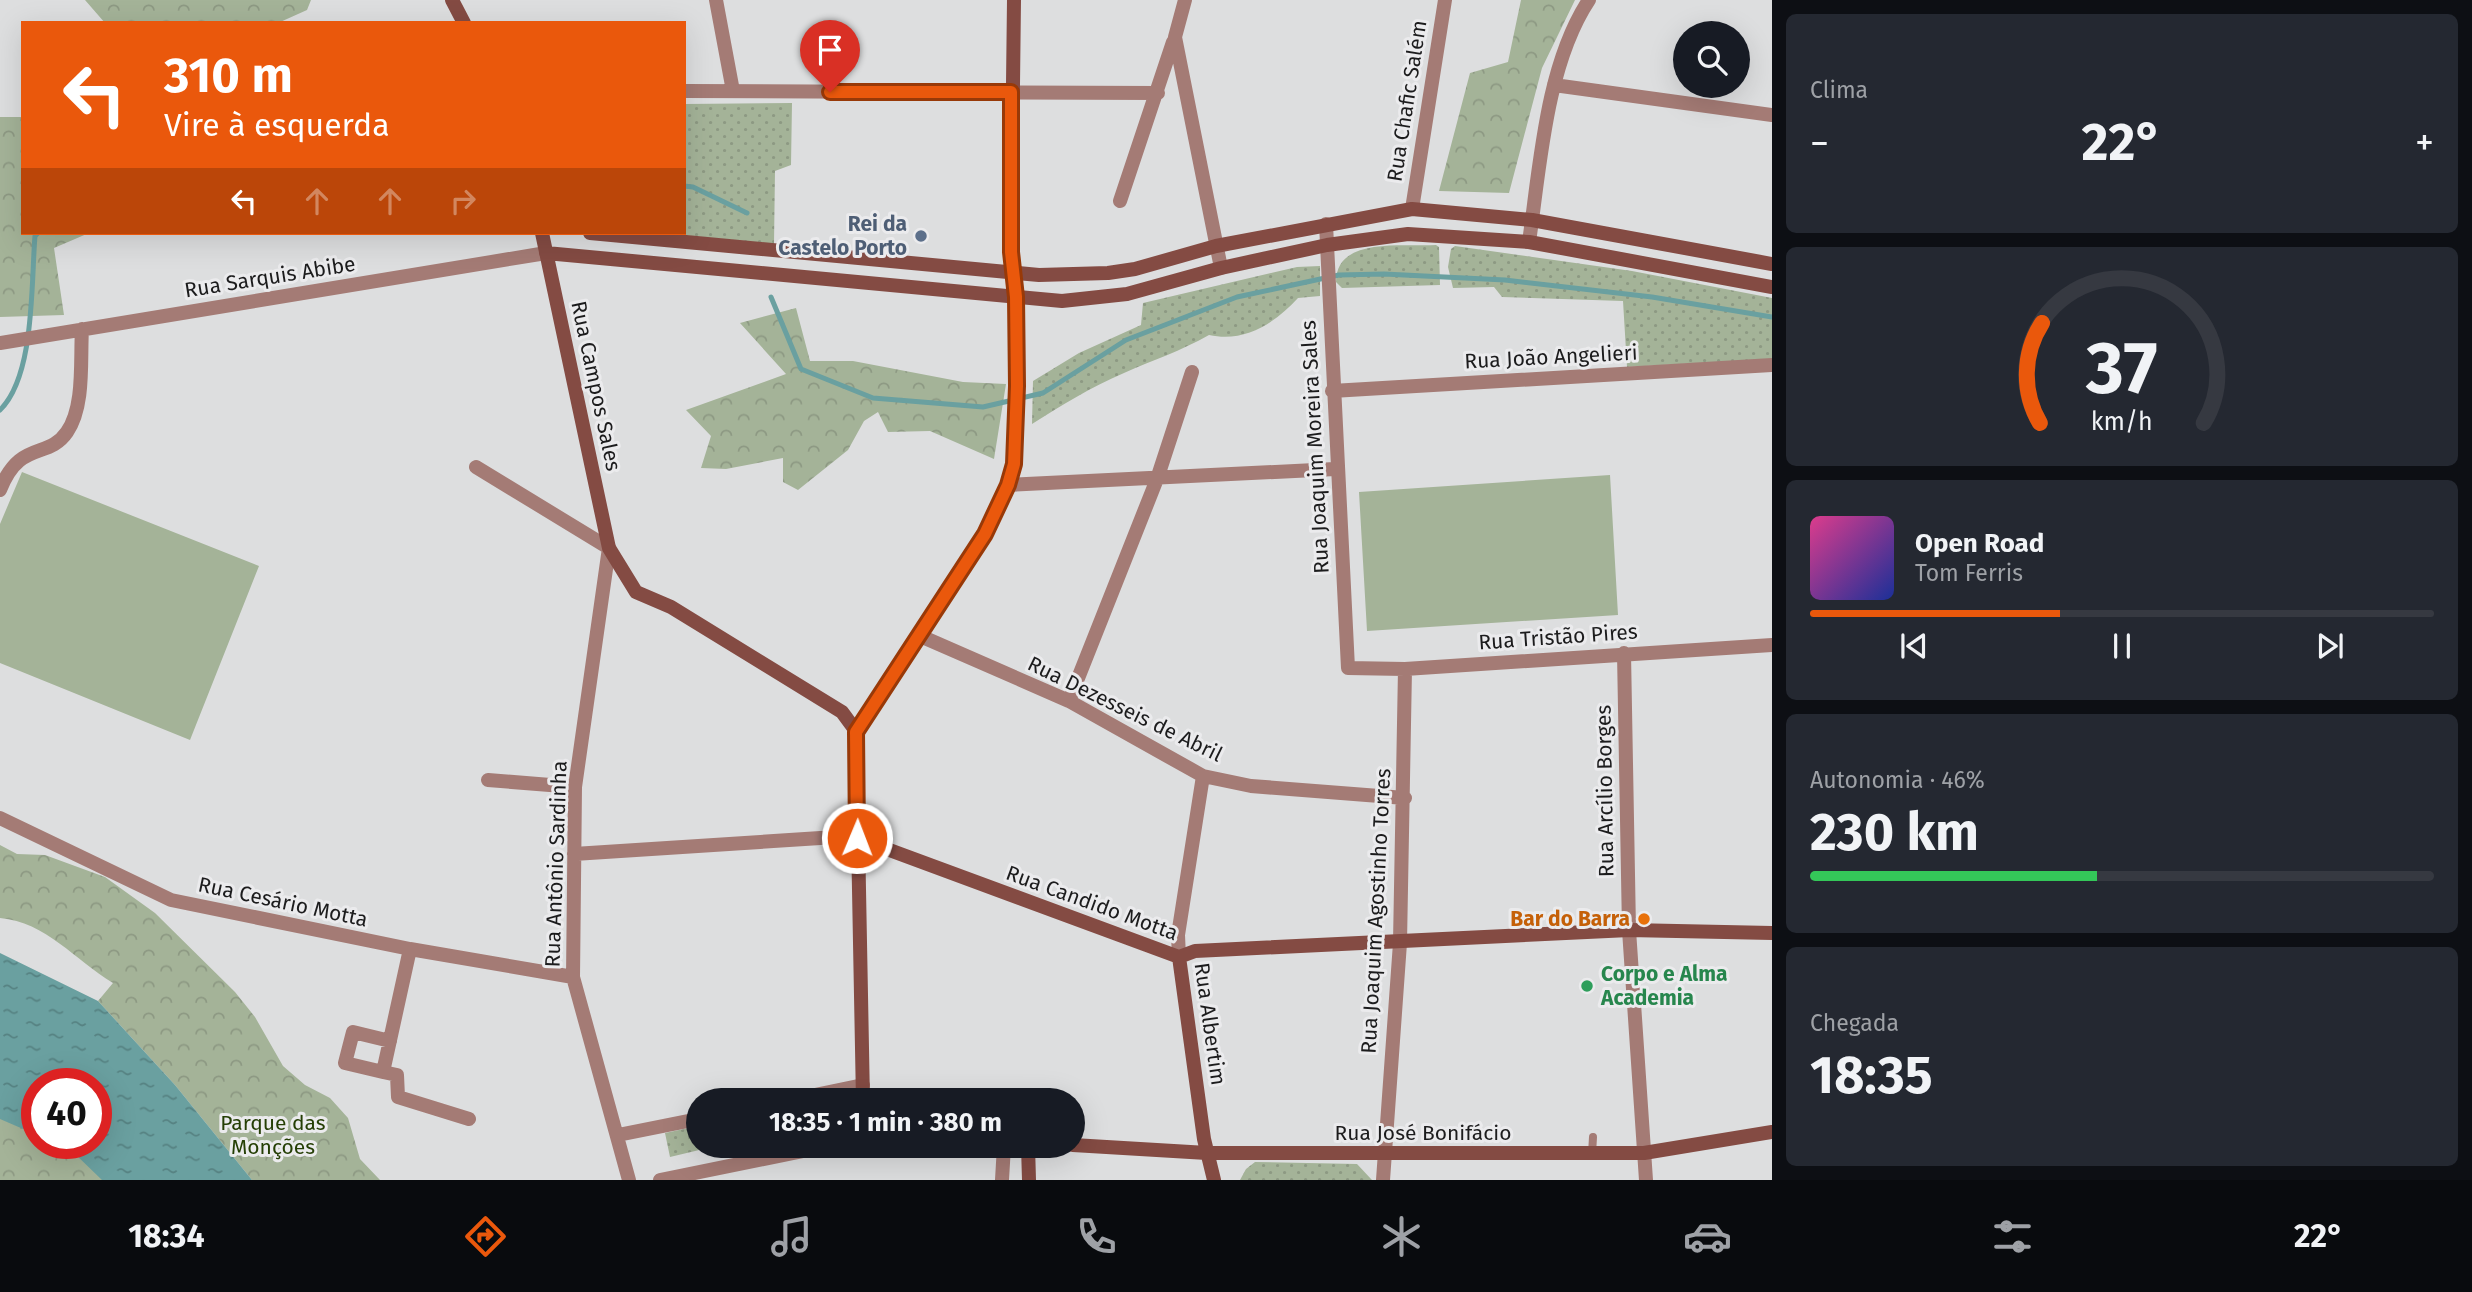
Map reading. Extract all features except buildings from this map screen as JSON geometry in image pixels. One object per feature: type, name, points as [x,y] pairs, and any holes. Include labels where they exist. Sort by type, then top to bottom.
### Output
[{"type":"street","points":[[452,0],[463,21]]},
{"type":"street","points":[[716,0],[733,91]]},
{"type":"street","points":[[849,1088],[863,1085],[856,732],[985,534],[1008,485],[1014,464],[1017,386],[1016,297],[1012,273],[1011,92],[1014,0]]},
{"type":"street","points":[[1120,201],[1158,93],[1185,0]]},
{"type":"street","name":"Rua Chafic Salém","points":[[1412,209],[1445,0]]},
{"type":"street","points":[[1529,242],[1554,85],[1581,12],[1589,0]]},
{"type":"street","points":[[1175,37],[1220,268]]},
{"type":"street","points":[[1554,85],[1769,111]]},
{"type":"street","points":[[686,91],[1158,93]]},
{"type":"street","points":[[610,235],[1012,273],[1108,273],[1216,246],[1412,209],[1532,220],[1772,264]]},
{"type":"street","name":"Rua Joaquim Moreira Sales","points":[[1326,224],[1335,469],[1348,668]]},
{"type":"street","points":[[546,253],[1062,301],[1109,298],[1220,268],[1327,245],[1408,234],[1529,242],[1772,287]]},
{"type":"street","name":"Rua Campos Sales","points":[[542,235],[608,548]]},
{"type":"street","name":"Rua Sarquis Abibe","points":[[0,343],[546,253]]},
{"type":"street","points":[[855,282],[860,259]]},
{"type":"street","points":[[0,491],[8,470],[21,457],[66,434],[76,413],[82,329]]},
{"type":"street","name":"Rua João Angelieri","points":[[1332,391],[1772,365]]},
{"type":"street","points":[[1069,701],[1157,480],[1192,372]]},
{"type":"street","points":[[476,467],[608,548],[636,592],[671,607],[842,712],[856,732]]},
{"type":"street","points":[[1008,485],[1157,480],[1335,469]]},
{"type":"street","name":"Rua Antônio Sardinha","points":[[608,548],[575,787],[573,977],[629,1180]]},
{"type":"street","name":"Rua Dezesseis de Abril","points":[[918,635],[1069,701],[1203,776],[1251,786],[1405,798]]},
{"type":"street","name":"Rua Tristão Pires","points":[[1348,668],[1405,669],[1772,645]]},
{"type":"street","name":"Rua Arcílio Borges","points":[[1624,653],[1629,930],[1646,1180]]},
{"type":"street","name":"Rua Joaquim Agostinho Torres","points":[[1383,1180],[1400,943],[1405,798],[1405,669]]},
{"type":"street","name":"Rua Albertim","points":[[1203,776],[1178,935],[1207,1153],[1214,1180]]},
{"type":"street","points":[[488,780],[575,787]]},
{"type":"street","name":"Rua Cesário Motta","points":[[0,818],[171,900],[410,949],[573,977]]},
{"type":"street","name":"Rua Candido Motta","points":[[574,854],[836,837],[857,838],[1179,957],[1195,951],[1629,930],[1772,933]]},
{"type":"street","points":[[383,1072],[410,949]]},
{"type":"street","points":[[390,1041],[354,1032],[345,1063],[397,1075],[398,1097],[469,1119]]},
{"type":"street","points":[[618,1135],[686,1121]]},
{"type":"street","name":"Rua José Bonifácio","points":[[1085,1145],[1207,1153],[1592,1154],[1644,1153],[1772,1132]]},
{"type":"street","points":[[660,1180],[769,1158]]},
{"type":"street","points":[[1002,1180],[1003,1158]]},
{"type":"street","points":[[1028,1158],[1029,1180]]},
{"type":"lane","points":[[1592,1154],[1593,1137]]},
{"type":"green space","points":[[85,0],[311,0],[307,10],[282,21],[103,21]]},
{"type":"green space","points":[[1521,0],[1575,0],[1542,68],[1509,193],[1439,191],[1470,73],[1508,62]]},
{"type":"green space","points":[[792,103],[791,165],[775,171],[774,244],[681,235],[686,235],[686,104]]},
{"type":"green space","points":[[0,117],[21,117],[21,235],[84,235],[54,248],[64,315],[0,317]]},
{"type":"green space","points":[[1390,245],[1439,247],[1440,285],[1342,288],[1336,282],[1339,267],[1347,257],[1359,251]]},
{"type":"green space","points":[[1455,246],[1632,271],[1772,298],[1772,359],[1627,367],[1623,301],[1502,297],[1494,287],[1453,288],[1448,267],[1451,249]]},
{"type":"green space","points":[[1320,266],[1320,296],[1298,298],[1269,323],[1247,333],[1222,337],[1209,335],[1100,384],[1032,424],[1033,381],[1079,353],[1141,325],[1143,303],[1297,267]]},
{"type":"green space","points":[[796,308],[810,361],[853,361],[963,382],[1006,384],[994,459],[930,431],[888,432],[878,412],[864,421],[848,450],[798,490],[783,482],[783,458],[726,469],[701,468],[711,436],[686,410],[786,374],[740,323]]},
{"type":"green space","points":[[22,472],[259,566],[190,740],[0,663],[0,524]]},
{"type":"green space","points":[[1610,475],[1618,615],[1367,631],[1359,492]]},
{"type":"green space","name":"Parque das Monções","points":[[0,845],[17,854],[45,855],[105,877],[155,913],[235,992],[255,1017],[283,1066],[305,1085],[330,1098],[348,1118],[360,1159],[380,1180],[252,1180],[175,1085],[98,1001],[113,983],[46,934],[17,921],[0,918]]},
{"type":"green space","points":[[0,1112],[21,1119],[21,1159],[83,1159],[108,1180],[0,1180]]},
{"type":"green space","points":[[686,1129],[686,1153],[670,1157],[665,1133]]},
{"type":"green space","points":[[1255,1162],[1357,1164],[1372,1180],[1240,1180],[1246,1169]]},
{"type":"water","points":[[0,953],[98,1001],[175,1085],[252,1180],[102,1180],[80,1159],[112,1159],[112,1068],[21,1068],[21,1128],[0,1119]]},
{"type":"waterway","points":[[686,186],[693,187],[747,213]]},
{"type":"waterway","points":[[0,410],[11,395],[20,375],[25,352],[36,235]]},
{"type":"waterway","points":[[771,297],[801,369],[873,398],[983,407],[1043,393],[1126,340],[1237,297],[1339,275],[1384,274],[1505,280],[1652,297],[1772,317]]},
{"type":"place","name":"Rei da Castelo Porto","points":[[921,236]]},
{"type":"place","name":"Bar do Barra","points":[[1644,919]]},
{"type":"place","name":"Corpo e Alma Academia","points":[[1587,986]]},
{"type":"route","points":[[830,92],[1011,92],[1011,252],[1016,297],[1017,386],[1014,464],[1008,485],[985,534],[856,732],[857,838]]}]
